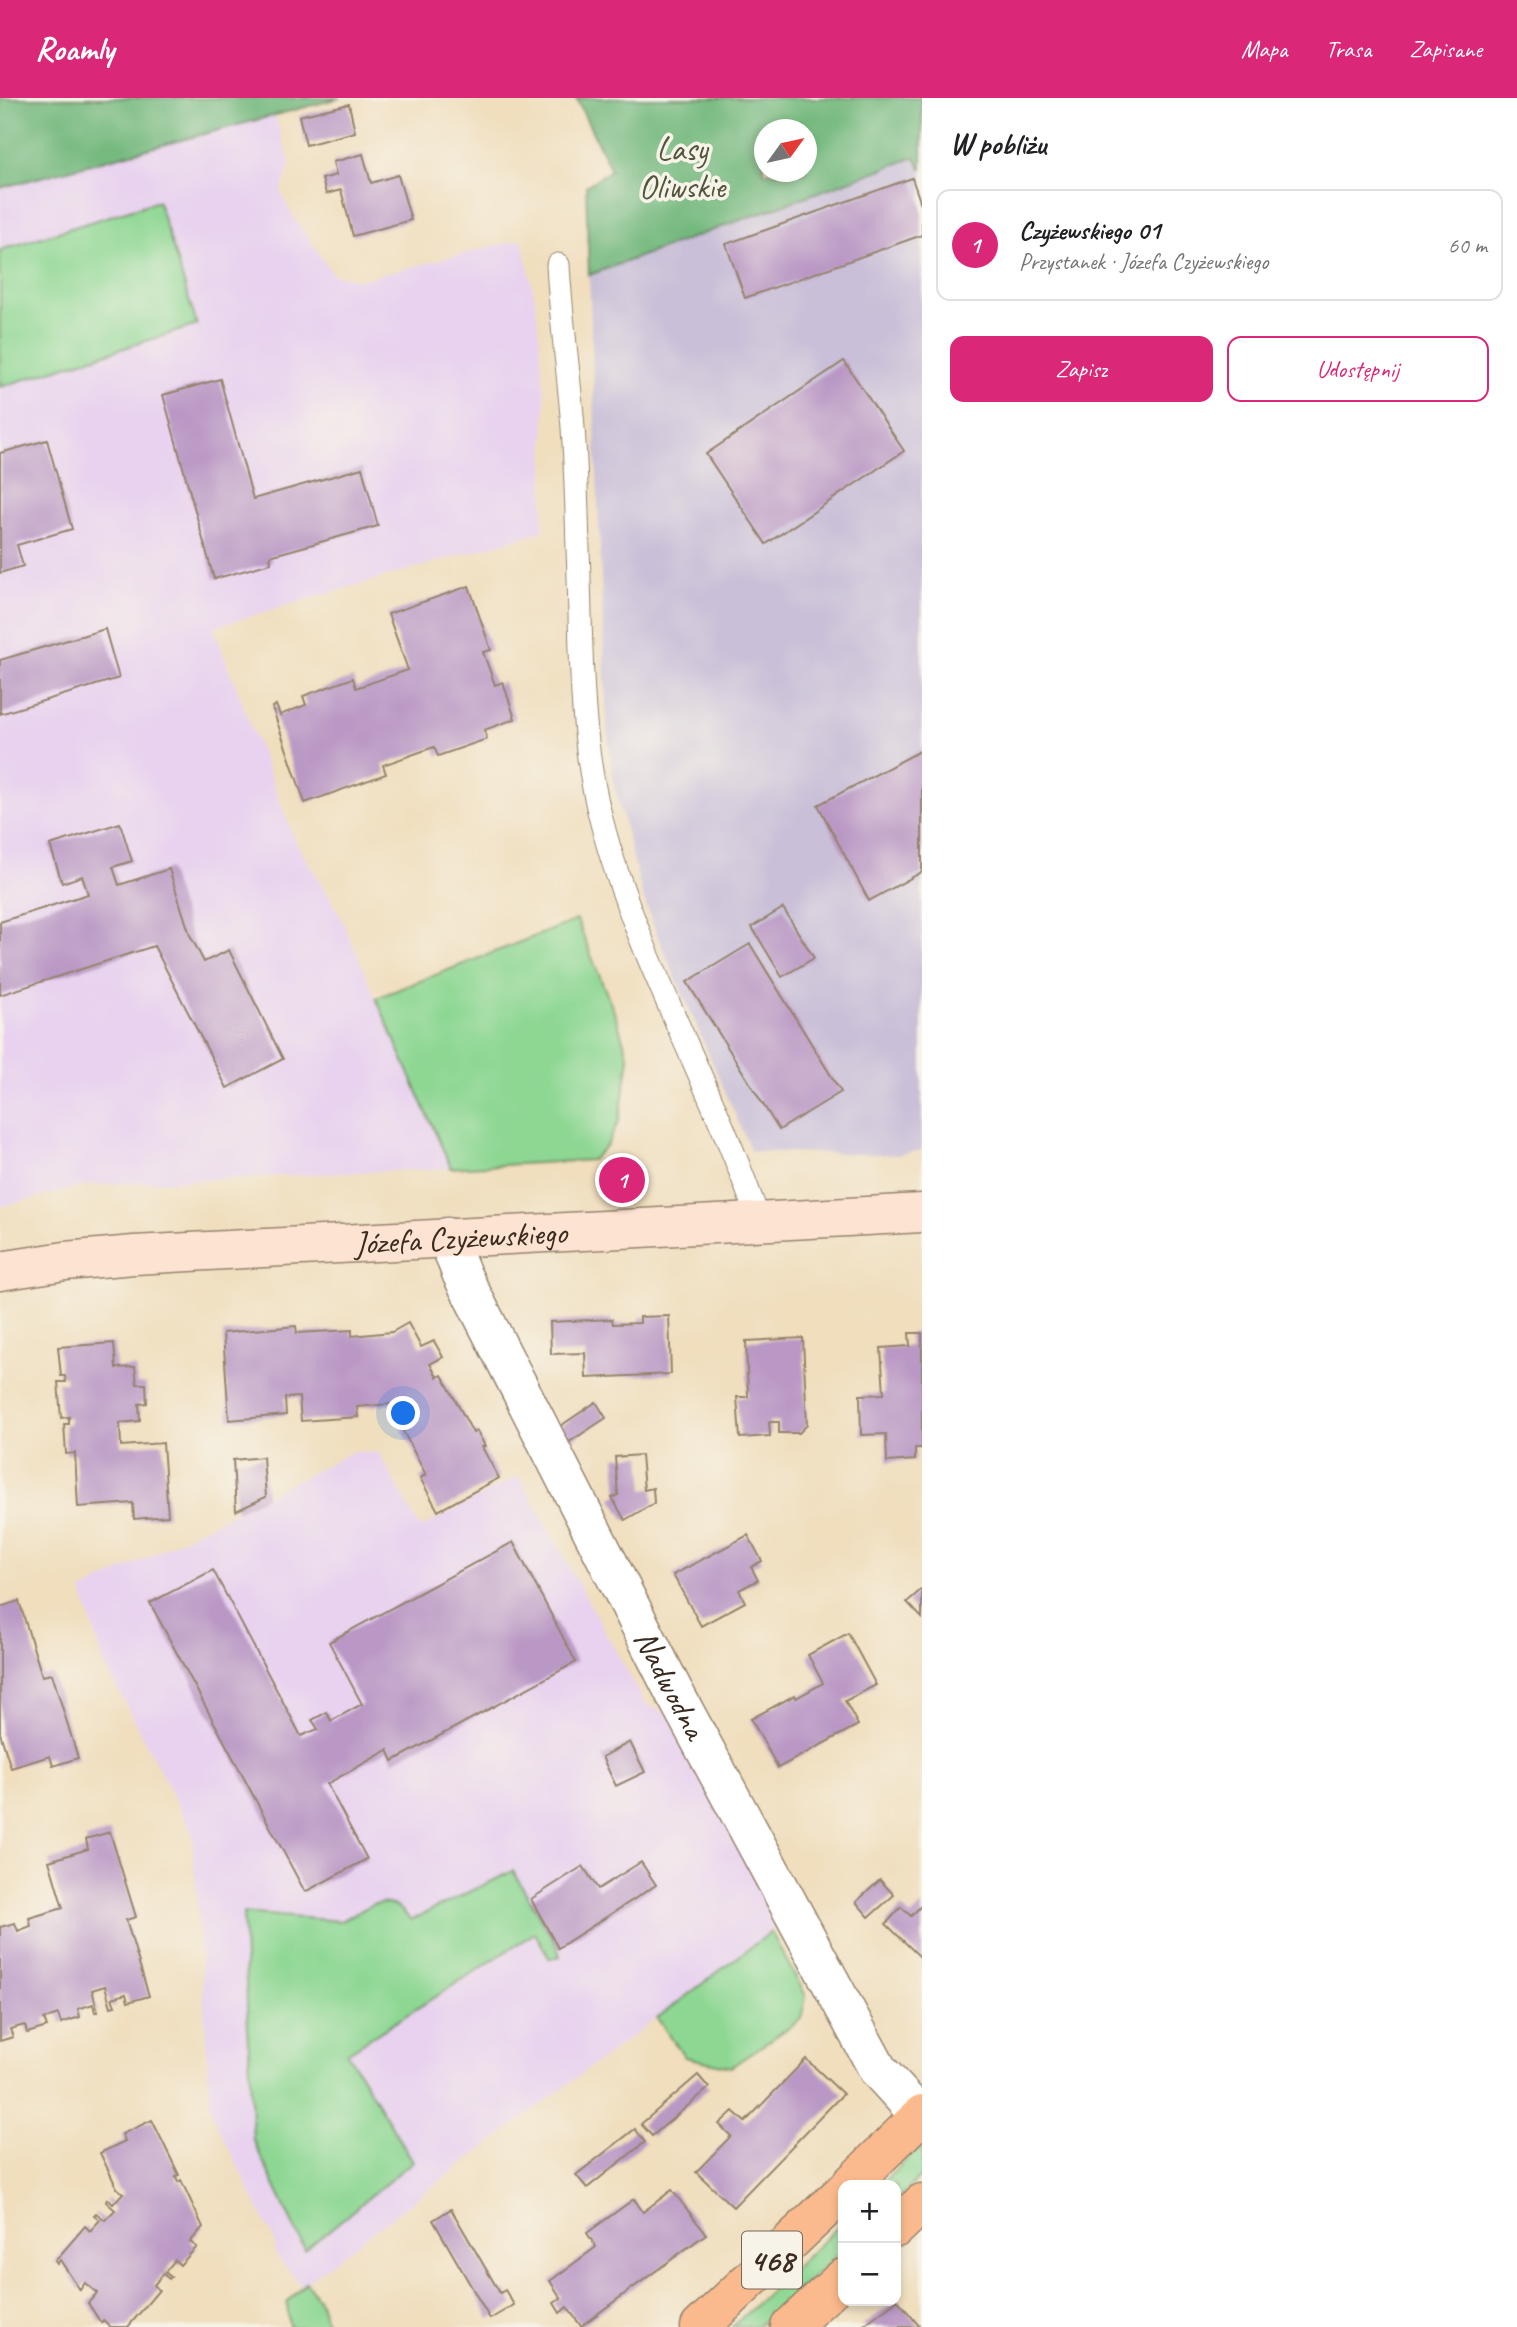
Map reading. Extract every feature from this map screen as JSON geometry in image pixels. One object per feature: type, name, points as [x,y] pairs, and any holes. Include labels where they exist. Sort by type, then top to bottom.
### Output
[{"type":"main road","points":[[855,2180],[921,2115]]},
{"type":"main road","name":"468","points":[[699,2327],[838,2197]]},
{"type":"main road","points":[[901,2223],[922,2203]]},
{"type":"main road","name":"468","points":[[798,2325],[838,2282]]},
{"type":"street","name":"Józefa Czyżewskiego","points":[[0,1271],[65,1261],[134,1255],[922,1213]]},
{"type":"street","name":"Nadwodna","points":[[447,1237],[469,1287],[674,1692],[877,2070],[921,2115]]},
{"type":"lane","points":[[558,265],[573,428],[581,658],[588,744],[600,817],[628,906],[669,1007],[742,1172],[759,1222]]},
{"type":"shaded area","points":[[275,116],[290,163],[281,192],[289,210],[333,274],[359,280],[522,239],[536,304],[545,397],[543,531],[213,627],[296,843],[337,909],[451,1168],[86,1185],[0,1207],[0,188]]},
{"type":"shaded area","points":[[916,157],[922,170],[922,1150],[896,1155],[751,1151],[643,897],[614,784],[607,726],[589,275]]},
{"type":"shaded area","points":[[354,1451],[379,1453],[420,1528],[519,1476],[645,1704],[670,1715],[783,1922],[301,2286],[275,2254],[276,2244],[211,2112],[192,1832],[104,1663],[82,1591]]},
{"type":"green space","points":[[0,98],[340,98],[0,188]]},
{"type":"green space","name":"Lasy Oliwskie","points":[[576,98],[922,98],[922,170],[915,157],[589,275],[586,186],[611,170]]},
{"type":"green space","points":[[158,201],[197,325],[0,387],[0,250]]},
{"type":"green space","points":[[577,920],[616,1017],[629,1059],[619,1121],[607,1145],[592,1160],[451,1168],[376,998]]},
{"type":"green space","points":[[513,1871],[558,1948],[560,1956],[550,1959],[535,1933],[347,2053],[413,2161],[305,2250],[253,2140],[243,1913],[341,1921],[373,1904],[382,1903],[397,1906],[411,1920]]},
{"type":"green space","points":[[771,1932],[806,1996],[801,2019],[731,2067],[685,2057],[657,2018]]},
{"type":"green space","points":[[922,2144],[922,2175],[901,2196],[901,2180],[886,2180]]},
{"type":"green space","points":[[838,2227],[838,2254],[757,2327],[732,2327]]},
{"type":"green space","points":[[306,2282],[319,2300],[328,2327],[289,2327],[287,2302]]},
{"type":"building","points":[[349,104],[355,132],[306,145],[299,116]]},
{"type":"building","points":[[363,154],[371,183],[398,175],[411,220],[353,236],[341,190],[326,194],[322,179],[336,175],[333,162]]},
{"type":"building","points":[[912,178],[922,207],[922,235],[745,298],[726,244]]},
{"type":"building","points":[[844,361],[904,451],[766,544],[706,454]]},
{"type":"building","points":[[220,379],[253,499],[362,468],[378,526],[270,556],[271,563],[214,579],[163,395]]},
{"type":"building","points":[[47,440],[72,529],[17,545],[23,566],[0,573],[0,453]]},
{"type":"building","points":[[469,586],[491,650],[483,652],[495,685],[503,682],[515,719],[484,730],[487,739],[438,756],[434,747],[383,765],[386,774],[305,803],[272,707],[276,705],[280,715],[306,705],[303,696],[353,678],[356,688],[408,670],[388,614]]},
{"type":"building","points":[[105,629],[119,678],[0,714],[0,660]]},
{"type":"building","points":[[922,750],[922,872],[869,901],[818,805]]},
{"type":"building","points":[[120,823],[132,861],[113,867],[119,885],[169,869],[190,935],[204,962],[229,950],[283,1059],[227,1088],[154,946],[0,995],[0,922],[88,894],[82,876],[62,883],[50,845]]},
{"type":"building","points":[[783,908],[814,958],[782,977],[752,927]]},
{"type":"building","points":[[750,944],[841,1092],[779,1130],[687,982]]},
{"type":"building","points":[[669,1316],[671,1374],[586,1378],[585,1353],[551,1354],[550,1322],[612,1319],[613,1324],[640,1323],[640,1317]]},
{"type":"building","points":[[408,1323],[421,1347],[434,1341],[443,1357],[430,1364],[437,1377],[442,1375],[473,1433],[477,1431],[485,1446],[482,1447],[499,1478],[438,1511],[420,1478],[426,1475],[402,1429],[411,1424],[400,1403],[357,1407],[358,1417],[301,1421],[299,1397],[285,1398],[286,1415],[229,1420],[223,1333],[296,1326],[297,1333],[352,1330],[352,1336],[392,1332]]},
{"type":"building","points":[[909,1333],[922,1333],[922,1448],[915,1448],[915,1460],[887,1462],[886,1434],[861,1435],[860,1395],[884,1394],[881,1348],[910,1346]]},
{"type":"building","points":[[803,1338],[807,1425],[799,1433],[779,1433],[779,1422],[769,1422],[770,1436],[740,1438],[737,1397],[748,1397],[746,1341]]},
{"type":"building","points":[[114,1343],[116,1368],[135,1367],[137,1384],[146,1384],[147,1403],[139,1404],[140,1421],[120,1423],[121,1446],[163,1443],[168,1516],[134,1519],[133,1503],[78,1507],[75,1453],[66,1454],[64,1424],[69,1424],[69,1417],[61,1418],[58,1382],[66,1382],[65,1376],[61,1376],[58,1347]]},
{"type":"building","points":[[596,1402],[606,1418],[566,1444],[556,1429]]},
{"type":"building","points":[[641,1455],[644,1490],[653,1488],[654,1503],[625,1520],[612,1498],[618,1495],[615,1457]]},
{"type":"building","points":[[263,1457],[266,1497],[236,1511],[233,1460]]},
{"type":"building","points":[[748,1535],[762,1561],[751,1567],[758,1580],[739,1590],[745,1602],[701,1626],[673,1575]]},
{"type":"building","points":[[513,1542],[576,1662],[393,1761],[388,1750],[327,1784],[367,1859],[305,1892],[150,1603],[213,1570],[301,1736],[318,1729],[312,1720],[327,1712],[331,1721],[362,1704],[329,1642]]},
{"type":"building","points":[[922,1589],[922,1618],[907,1602]]},
{"type":"building","points":[[19,1601],[42,1676],[52,1674],[78,1758],[53,1766],[50,1756],[11,1768],[0,1733],[0,1607]]},
{"type":"building","points":[[848,1633],[876,1685],[845,1701],[858,1725],[778,1768],[751,1719],[823,1683],[808,1655]]},
{"type":"building","points":[[630,1742],[645,1772],[616,1786],[602,1757]]},
{"type":"building","points":[[110,1832],[136,1917],[126,1920],[149,1996],[128,2002],[126,1994],[112,1998],[115,2006],[111,2007],[105,1986],[92,1990],[98,2012],[95,2012],[93,2004],[78,2009],[80,2017],[61,2023],[58,2014],[44,2019],[47,2027],[27,2033],[25,2025],[10,2029],[13,2037],[0,2041],[0,1927],[15,1923],[18,1931],[31,1926],[29,1918],[63,1908],[49,1861],[88,1849],[86,1839]]},
{"type":"building","points":[[641,1862],[656,1885],[558,1948],[531,1899],[583,1866],[598,1889]]},
{"type":"building","points":[[880,1880],[894,1895],[869,1917],[856,1902]]},
{"type":"building","points":[[922,1905],[922,1959],[886,1924],[901,1907],[911,1916]]},
{"type":"building","points":[[806,2059],[843,2094],[733,2207],[696,2172],[731,2136],[719,2124],[733,2111],[745,2122]]},
{"type":"building","points":[[698,2075],[709,2088],[652,2136],[641,2124]]},
{"type":"building","points":[[152,2120],[179,2175],[176,2176],[178,2182],[181,2180],[203,2227],[190,2242],[197,2247],[180,2265],[175,2260],[165,2272],[171,2277],[169,2279],[163,2274],[154,2285],[159,2290],[128,2327],[111,2327],[103,2320],[101,2323],[88,2303],[97,2293],[85,2283],[80,2290],[60,2260],[57,2264],[55,2261],[85,2226],[90,2231],[100,2220],[94,2215],[96,2213],[105,2220],[115,2210],[106,2202],[107,2199],[113,2204],[123,2193],[117,2188],[100,2153],[125,2141],[122,2134]]},
{"type":"building","points":[[635,2129],[645,2142],[587,2188],[576,2175]]},
{"type":"building","points":[[672,2190],[706,2234],[581,2326],[567,2307],[560,2313],[554,2303],[561,2298],[550,2281],[596,2247],[587,2233],[634,2199],[643,2212]]},
{"type":"building","points":[[451,2209],[500,2293],[505,2290],[514,2305],[490,2319],[433,2220]]},
{"type":"building","points":[[901,2304],[920,2327],[861,2327],[889,2306]]},
{"type":"place","name":"Czyżewskiego 01","points":[[622,1180]]}]
